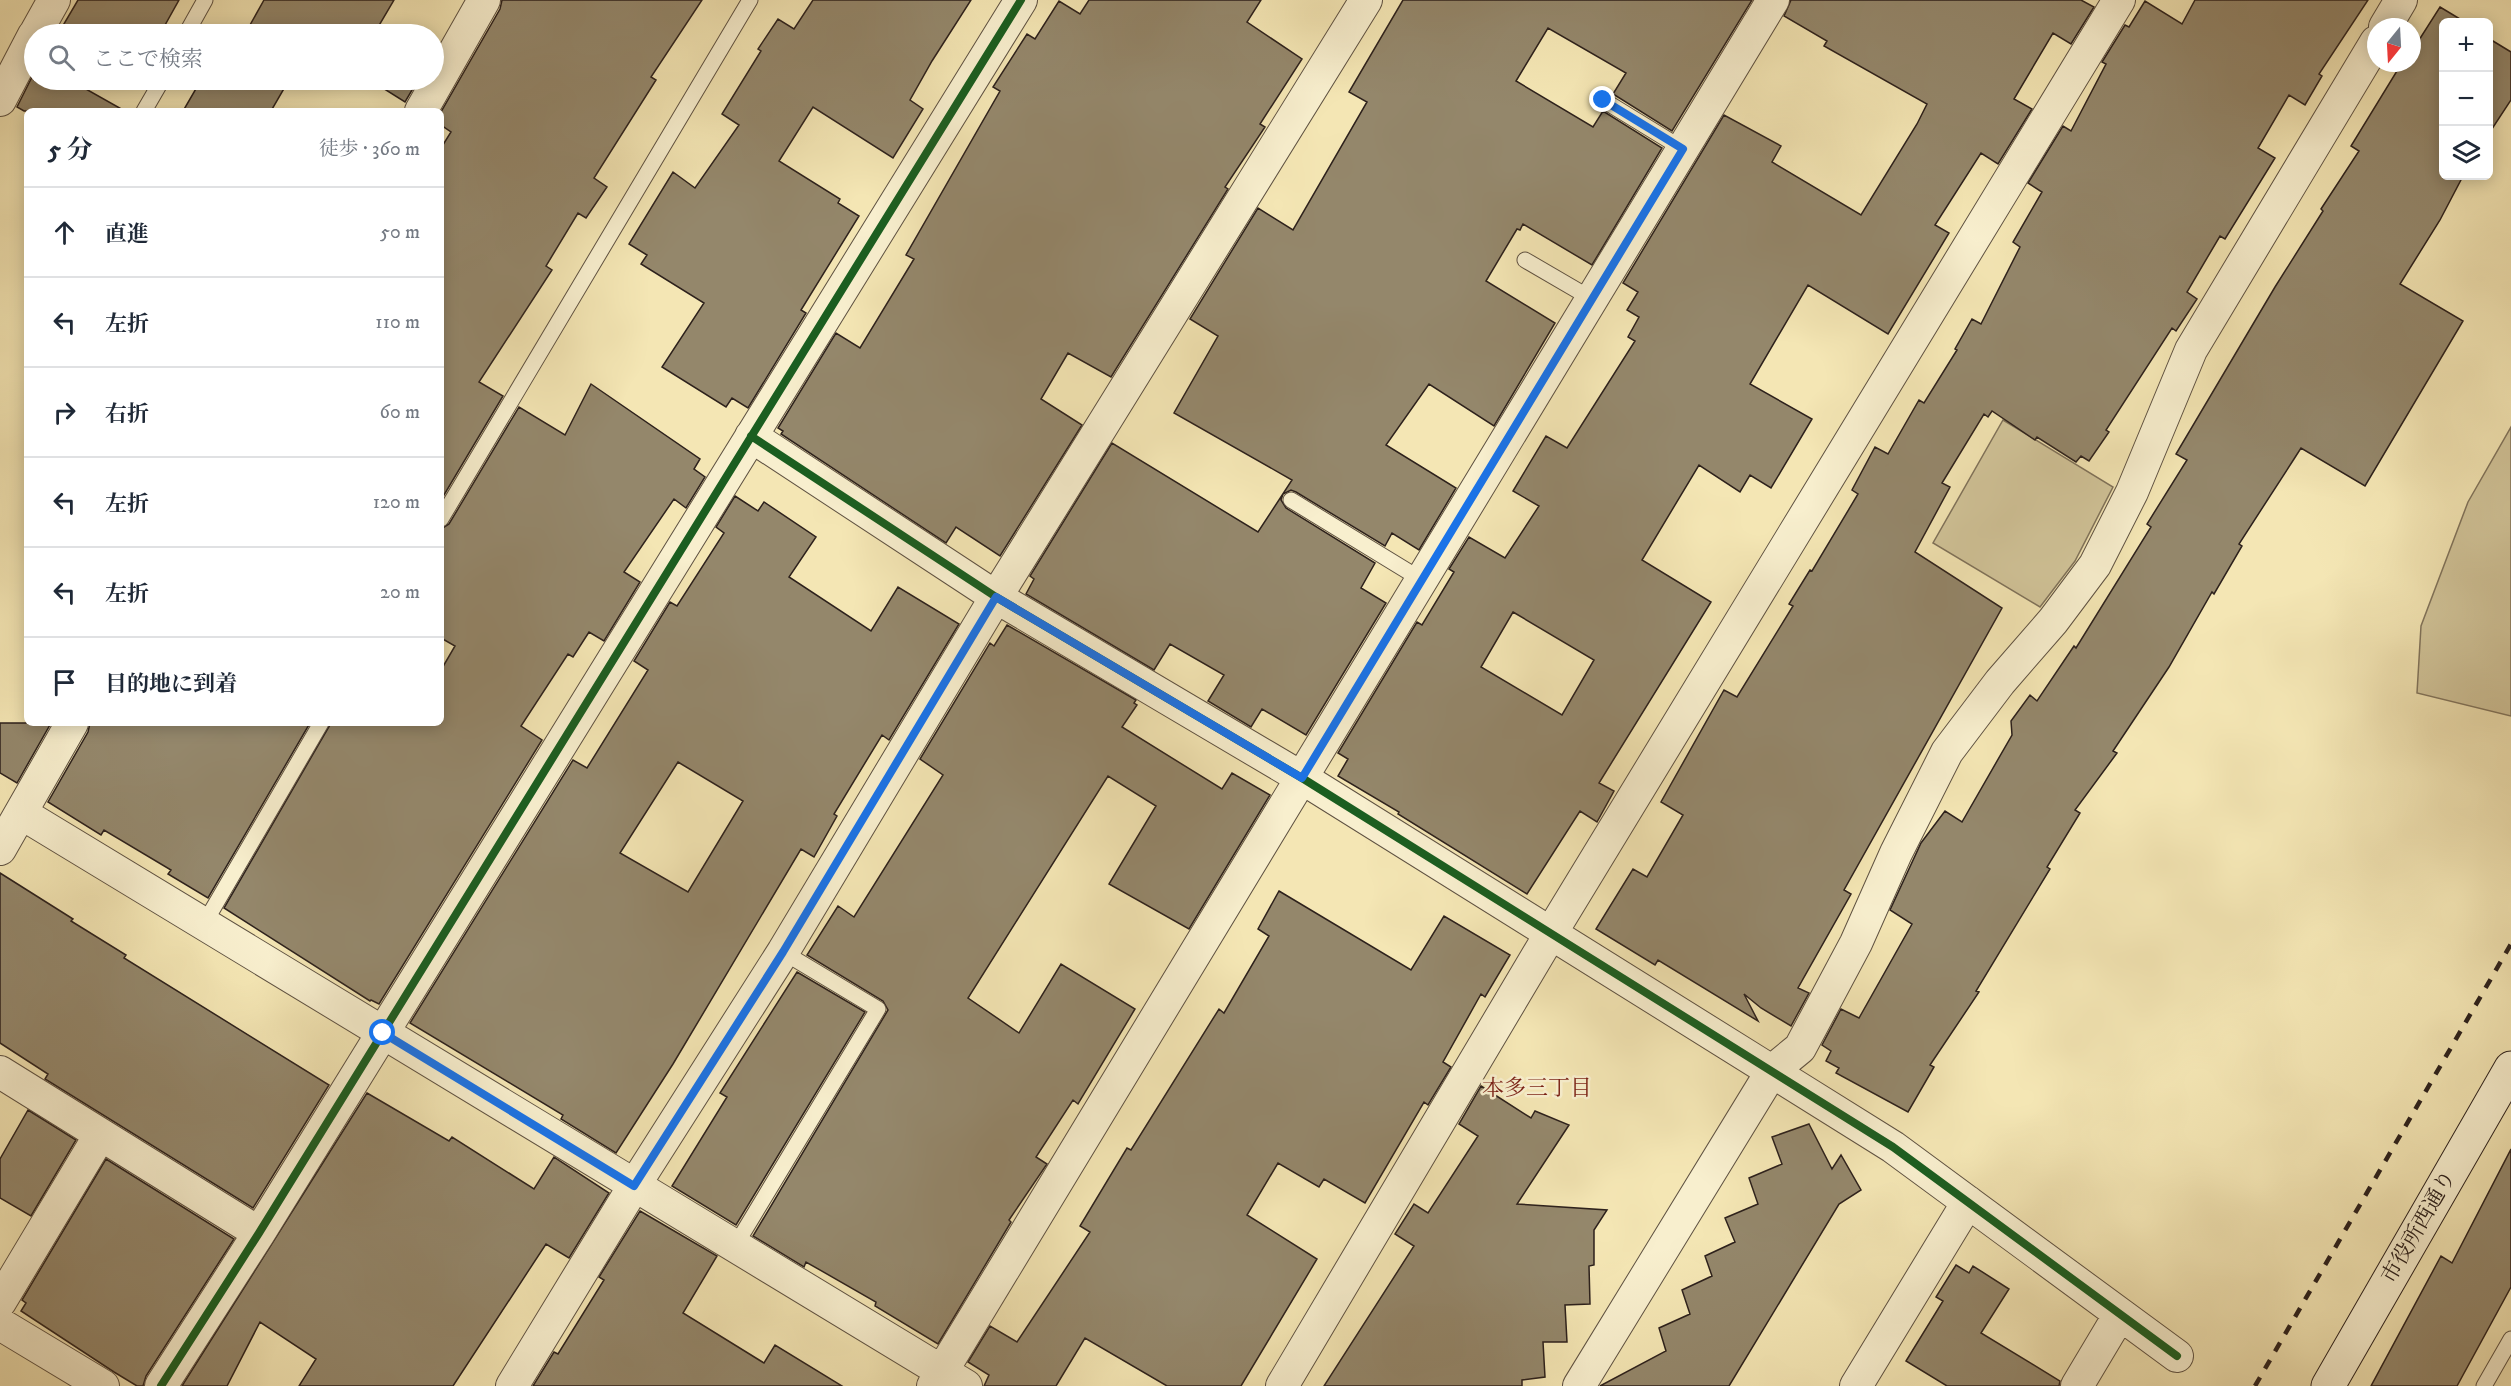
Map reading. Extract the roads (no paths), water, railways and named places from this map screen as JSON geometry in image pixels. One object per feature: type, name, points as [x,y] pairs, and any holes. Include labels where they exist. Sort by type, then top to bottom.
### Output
[{"type":"street","points":[[41,24],[54,0]]},
{"type":"street","points":[[444,70],[484,0]]},
{"type":"street","points":[[161,1386],[259,1233],[1021,0]]},
{"type":"street","points":[[512,1386],[634,1186],[783,952],[996,597],[1366,0]]},
{"type":"street","points":[[21,813],[735,1246],[947,1381],[1302,778],[1773,0]]},
{"type":"street","points":[[1282,1386],[1551,933],[2119,0]]},
{"type":"street","points":[[2390,18],[2401,0]]},
{"type":"street","points":[[0,100],[24,55]]},
{"type":"street","points":[[1579,1386],[1772,1071],[1800,1048],[1856,943],[1896,853],[1947,752],[2000,682],[2053,621],[2095,565],[2132,492],[2192,350],[2367,57]]},
{"type":"street","points":[[423,108],[433,90]]},
{"type":"street","points":[[751,436],[996,597],[1302,778],[1893,1147],[2177,1356]]},
{"type":"street","points":[[0,849],[70,726]]},
{"type":"street","name":"市役所西通り","points":[[2328,1386],[2511,1068]]},
{"type":"street","points":[[0,1072],[259,1233]]},
{"type":"street","points":[[0,1302],[100,1135]]},
{"type":"street","points":[[1856,1386],[1968,1202]]},
{"type":"street","points":[[2077,1386],[2120,1314]]},
{"type":"street","points":[[0,1324],[103,1386]]},
{"type":"lane","points":[[192,24],[205,0]]},
{"type":"lane","points":[[444,514],[750,0]]},
{"type":"lane","points":[[146,108],[156,90]]},
{"type":"lane","points":[[1603,100],[1683,149]]},
{"type":"lane","points":[[1526,260],[1592,299]]},
{"type":"lane","points":[[1291,500],[1422,580]]},
{"type":"lane","points":[[204,924],[319,726]]},
{"type":"lane","points":[[735,1246],[878,1009],[783,952]]},
{"type":"lane","points":[[2484,1386],[2511,1339]]},
{"type":"railway","points":[[2255,1386],[2511,944]]},
{"type":"district","name":"本多三丁目","points":[[1537,1088]]}]
